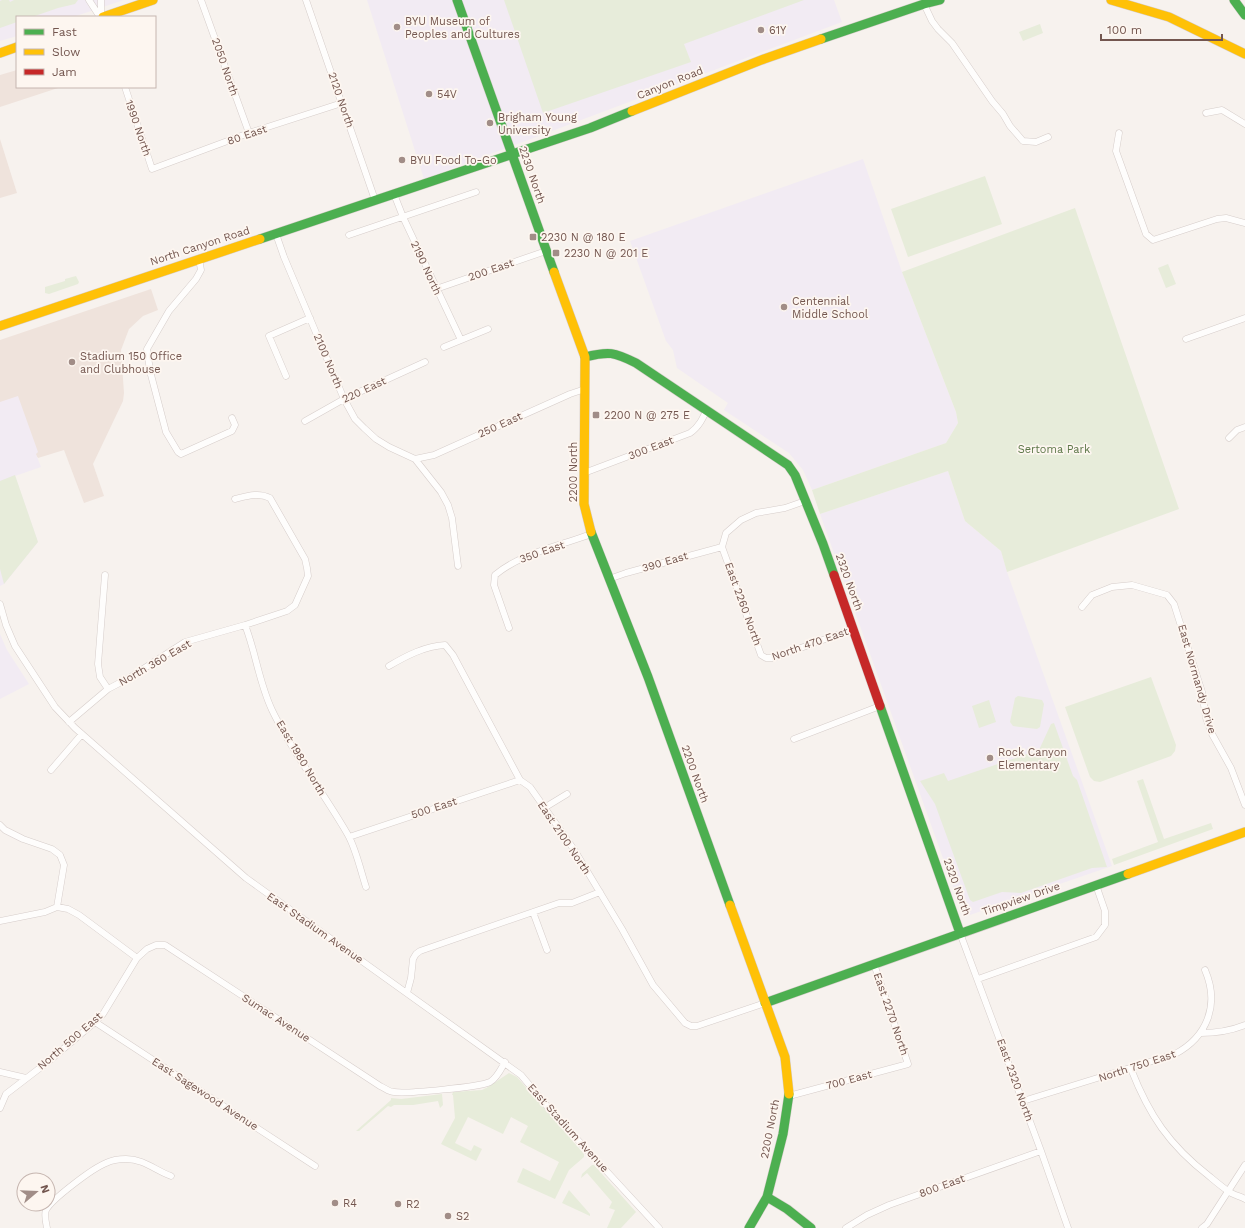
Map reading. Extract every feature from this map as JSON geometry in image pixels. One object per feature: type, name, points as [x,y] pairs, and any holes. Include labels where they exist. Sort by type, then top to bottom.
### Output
[{"type":"main road","points":[[105,16],[153,0]]},
{"type":"main road","name":"2230 North","points":[[457,0],[585,357]]},
{"type":"main road","name":"Canyon Road","points":[[408,190],[590,128],[764,59],[924,4],[940,0]]},
{"type":"main road","points":[[1111,0],[1169,17],[1245,54]]},
{"type":"main road","points":[[1234,0],[1245,15]]},
{"type":"main road","points":[[0,53],[16,47]]},
{"type":"main road","name":"North Canyon Road","points":[[0,326],[408,190]]},
{"type":"main road","name":"2320 North","points":[[585,357],[606,352],[616,353],[636,363],[788,465],[795,475],[823,544],[960,933]]},
{"type":"main road","name":"2200 North","points":[[585,357],[584,504],[591,534],[648,677],[784,1057],[789,1096],[783,1134],[767,1197],[749,1228]]},
{"type":"main road","name":"Timpview Drive","points":[[765,1003],[1245,832]]},
{"type":"main road","points":[[767,1197],[787,1209],[811,1228]]},
{"type":"street","points":[[90,0],[101,16]]},
{"type":"street","points":[[101,0],[102,16]]},
{"type":"street","name":"2050 North","points":[[201,0],[249,134]]},
{"type":"street","name":"2120 North","points":[[306,0],[375,200]]},
{"type":"street","points":[[924,4],[932,22],[952,43],[992,101],[1004,114],[1010,126],[1023,141],[1036,142],[1048,137]]},
{"type":"street","name":"1990 North","points":[[125,88],[152,168]]},
{"type":"street","name":"80 East","points":[[152,168],[342,103]]},
{"type":"street","points":[[1206,113],[1222,110],[1245,124]]},
{"type":"street","points":[[1119,133],[1116,151],[1146,234],[1153,240],[1217,219],[1226,218],[1245,223]]},
{"type":"street","points":[[349,235],[476,192]]},
{"type":"street","name":"2190 North","points":[[394,194],[436,289],[461,340]]},
{"type":"street","name":"2100 North","points":[[276,234],[284,257],[344,399],[355,419],[376,439],[415,460]]},
{"type":"street","name":"200 East","points":[[436,289],[546,251]]},
{"type":"street","points":[[199,259],[201,270],[196,279],[169,311],[147,349],[150,371],[166,432],[178,452],[181,454],[232,431],[235,425],[232,418]]},
{"type":"street","points":[[286,376],[270,336],[310,318]]},
{"type":"street","points":[[1186,339],[1245,318]]},
{"type":"street","points":[[444,347],[488,329]]},
{"type":"street","name":"220 East","points":[[305,421],[344,399],[425,362]]},
{"type":"street","name":"250 East","points":[[415,460],[434,455],[570,394],[585,389]]},
{"type":"street","name":"300 East","points":[[584,473],[690,433],[699,425],[706,409]]},
{"type":"street","points":[[1229,438],[1237,430],[1245,427]]},
{"type":"street","points":[[415,460],[441,492],[448,505],[454,529],[458,566]]},
{"type":"street","name":"North 360 East","points":[[69,722],[108,690],[130,678],[185,642],[287,612],[294,605],[308,576],[305,559],[276,506],[270,498],[264,495],[236,499]]},
{"type":"street","points":[[722,546],[726,533],[741,520],[756,513],[785,508],[805,501]]},
{"type":"street","name":"350 East","points":[[509,628],[494,585],[495,575],[505,566],[523,557],[591,534]]},
{"type":"street","name":"390 East","points":[[609,580],[626,573],[722,546]]},
{"type":"street","name":"East 2260 North","points":[[722,546],[761,655],[766,658]]},
{"type":"street","points":[[105,575],[98,664],[100,677],[108,690]]},
{"type":"street","name":"East Normandy Drive","points":[[1082,607],[1092,595],[1112,587],[1132,585],[1167,595],[1174,604],[1202,692],[1206,718],[1212,734],[1231,768],[1245,805]]},
{"type":"street","name":"East Stadium Avenue","points":[[0,604],[6,625],[15,646],[56,707],[69,722],[246,878],[505,1062],[521,1075],[552,1112],[659,1228]]},
{"type":"street","name":"East 1980 North","points":[[245,625],[250,637],[260,676],[272,709],[282,728],[349,837],[366,887]]},
{"type":"street","name":"North 470 East","points":[[766,658],[773,658],[853,629]]},
{"type":"street","name":"East 2100 North","points":[[389,666],[403,657],[434,646],[445,645],[453,655],[520,780],[530,788],[575,851],[653,985],[685,1023],[691,1026]]},
{"type":"street","points":[[794,740],[880,706]]},
{"type":"street","points":[[51,770],[82,734]]},
{"type":"street","name":"500 East","points":[[349,837],[520,780]]},
{"type":"street","points":[[544,808],[567,794]]},
{"type":"street","points":[[0,825],[5,830],[22,839],[52,850],[60,856],[64,865],[57,907]]},
{"type":"street","points":[[978,979],[1096,937],[1105,926],[1105,911],[1096,885]]},
{"type":"street","points":[[407,993],[411,978],[413,959],[420,951],[559,903],[572,903],[600,892]]},
{"type":"street","points":[[0,921],[45,912],[57,907],[68,909],[79,915],[137,958]]},
{"type":"street","points":[[533,912],[547,950]]},
{"type":"street","name":"East 2320 North","points":[[960,933],[1023,1101],[1068,1228]]},
{"type":"street","name":"Sumac Avenue","points":[[137,958],[147,949],[156,945],[165,945],[380,1086],[392,1092],[405,1093],[484,1084],[490,1082],[505,1062]]},
{"type":"street","name":"North 500 East","points":[[0,1108],[6,1094],[103,1014],[137,958]]},
{"type":"street","name":"East 2270 North","points":[[874,964],[908,1064]]},
{"type":"street","points":[[1205,970],[1210,987],[1211,1002],[1206,1022],[1201,1033],[1223,1032],[1245,1025]]},
{"type":"street","name":"Timpview Drive","points":[[691,1026],[700,1025],[765,1003]]},
{"type":"street","name":"East Sagewood Avenue","points":[[95,1022],[315,1166]]},
{"type":"street","name":"North 750 East","points":[[1023,1101],[1131,1069],[1175,1054],[1190,1045],[1201,1033]]},
{"type":"street","name":"700 East","points":[[789,1096],[908,1064]]},
{"type":"street","points":[[1131,1069],[1151,1112],[1171,1141],[1196,1166],[1229,1192],[1245,1199]]},
{"type":"street","points":[[0,1072],[26,1078]]},
{"type":"street","name":"800 East","points":[[846,1228],[867,1215],[889,1205],[1041,1151]]},
{"type":"street","points":[[47,1228],[45,1218],[46,1211],[53,1202],[85,1176],[104,1163],[120,1159],[137,1160],[152,1166],[161,1173],[171,1176]]},
{"type":"street","points":[[1202,1228],[1207,1224],[1229,1192],[1245,1165]]},
{"type":"shaded area","points":[[0,0],[124,0],[76,16],[16,16],[16,36],[0,41]]},
{"type":"shaded area","name":"Brigham Young University","points":[[367,0],[834,0],[842,22],[424,179]]},
{"type":"shaded area","points":[[16,70],[16,88],[58,88],[0,107],[0,75]]},
{"type":"shaded area","points":[[0,139],[17,193],[0,198]]},
{"type":"shaded area","name":"Centennial Middle School","points":[[863,159],[902,272],[956,412],[958,423],[946,443],[812,490],[803,470],[789,453],[724,410],[728,403],[677,368],[673,350],[666,341],[630,241]]},
{"type":"shaded area","points":[[151,289],[158,310],[143,316],[129,329],[121,350],[124,393],[123,401],[93,464],[104,496],[84,503],[64,450],[38,458],[0,402],[0,340]]},
{"type":"shaded area","points":[[18,396],[38,452],[36,454],[41,467],[15,476],[38,542],[4,584],[0,586],[0,402]]},
{"type":"shaded area","name":"Rock Canyon Elementary","points":[[948,471],[965,521],[1001,551],[1007,572],[1112,866],[964,917],[820,514]]},
{"type":"shaded area","points":[[0,634],[7,650],[29,684],[0,699]]},
{"type":"green space","points":[[78,0],[75,4],[35,16],[16,16],[16,22],[0,28],[0,1]]},
{"type":"green space","points":[[504,0],[804,0],[684,44],[691,62],[543,113]]},
{"type":"green space","points":[[1040,24],[1043,33],[1023,41],[1019,32]]},
{"type":"green space","points":[[985,176],[1002,224],[908,257],[891,209]]},
{"type":"green space","name":"Sertoma Park","points":[[1075,208],[1179,509],[1007,572],[1001,551],[965,521],[948,471],[820,514],[812,490],[946,443],[958,423],[956,412],[902,272]]},
{"type":"green space","points":[[1168,264],[1176,284],[1166,288],[1158,268]]},
{"type":"green space","points":[[76,276],[79,282],[78,284],[49,294],[45,293],[45,287]]},
{"type":"green space","points":[[15,475],[38,542],[4,584],[0,569],[0,481]]},
{"type":"green space","points":[[1151,677],[1176,745],[1175,751],[1171,756],[1100,782],[1094,781],[1090,777],[1065,707]]},
{"type":"green space","points":[[1018,696],[1042,700],[1044,704],[1040,727],[1037,729],[1013,726],[1010,722],[1015,698]]},
{"type":"green space","points":[[989,700],[996,722],[979,728],[972,706]]},
{"type":"green space","points":[[1054,723],[1073,776],[1077,780],[1107,867],[1092,868],[1021,893],[1002,892],[973,902],[970,900],[935,804],[920,781],[944,773],[948,781],[1039,750],[1051,724]]},
{"type":"green space","points":[[1143,779],[1164,839],[1211,823],[1213,829],[1114,865],[1112,859],[1158,842],[1137,781]]},
{"type":"green space","points":[[509,1073],[517,1077],[584,1154],[584,1157],[569,1170],[555,1199],[517,1182],[523,1168],[550,1181],[559,1162],[520,1142],[528,1126],[511,1117],[503,1134],[468,1117],[455,1143],[471,1151],[474,1145],[482,1149],[476,1161],[441,1144],[455,1118],[452,1095],[453,1092],[482,1090]]},
{"type":"green space","points":[[442,1094],[443,1105],[440,1108],[438,1101],[413,1105],[388,1106],[359,1131],[356,1131],[391,1100],[391,1098],[401,1099]]},
{"type":"green space","points":[[594,1165],[636,1212],[621,1228],[607,1228],[615,1210],[609,1208],[612,1202],[587,1173],[581,1178],[582,1174]]},
{"type":"green space","points":[[569,1190],[590,1214],[590,1216],[562,1203]]},
{"type":"traffic: fast","points":[[457,0],[554,272]]},
{"type":"traffic: fast","points":[[821,39],[940,0]]},
{"type":"traffic: fast","points":[[1234,0],[1245,15]]},
{"type":"traffic: fast","points":[[260,239],[590,128],[632,111]]},
{"type":"traffic: fast","points":[[585,357],[606,353],[617,355],[636,363],[788,465],[795,475],[834,575]]},
{"type":"traffic: fast","points":[[591,532],[648,677],[730,905]]},
{"type":"traffic: fast","points":[[880,706],[960,933]]},
{"type":"traffic: fast","points":[[765,1003],[1128,874]]},
{"type":"traffic: fast","points":[[749,1228],[767,1197],[783,1134],[789,1094]]},
{"type":"traffic: fast","points":[[767,1197],[787,1209],[811,1228]]},
{"type":"traffic: slow","points":[[106,16],[153,0]]},
{"type":"traffic: slow","points":[[1111,0],[1169,17],[1245,54]]},
{"type":"traffic: slow","points":[[632,111],[764,59],[821,39]]},
{"type":"traffic: slow","points":[[0,53],[16,47]]},
{"type":"traffic: slow","points":[[0,326],[260,239]]},
{"type":"traffic: slow","points":[[554,272],[585,357],[584,504],[591,532]]},
{"type":"traffic: slow","points":[[1128,874],[1245,832]]},
{"type":"traffic: slow","points":[[730,905],[785,1057],[789,1094]]},
{"type":"traffic: jam","points":[[834,575],[880,706]]},
{"type":"place","name":"BYU Museum of Peoples and Cultures","points":[[397,27]]},
{"type":"place","name":"61Y","points":[[761,30]]},
{"type":"place","name":"54V","points":[[429,94]]},
{"type":"place","name":"Brigham Young University","points":[[490,123]]},
{"type":"place","name":"BYU Food To-Go","points":[[402,160]]},
{"type":"place","name":"2230 N @ 180 E","points":[[533,237]]},
{"type":"place","name":"2230 N @ 201 E","points":[[556,253]]},
{"type":"place","name":"Centennial Middle School","points":[[784,307]]},
{"type":"place","name":"Stadium 150 Office and Clubhouse","points":[[72,362]]},
{"type":"place","name":"2200 N @ 275 E","points":[[596,415]]},
{"type":"place","name":"Rock Canyon Elementary","points":[[990,758]]},
{"type":"place","name":"R4","points":[[335,1203]]},
{"type":"place","name":"R2","points":[[398,1204]]},
{"type":"place","name":"S2","points":[[448,1216]]}]
